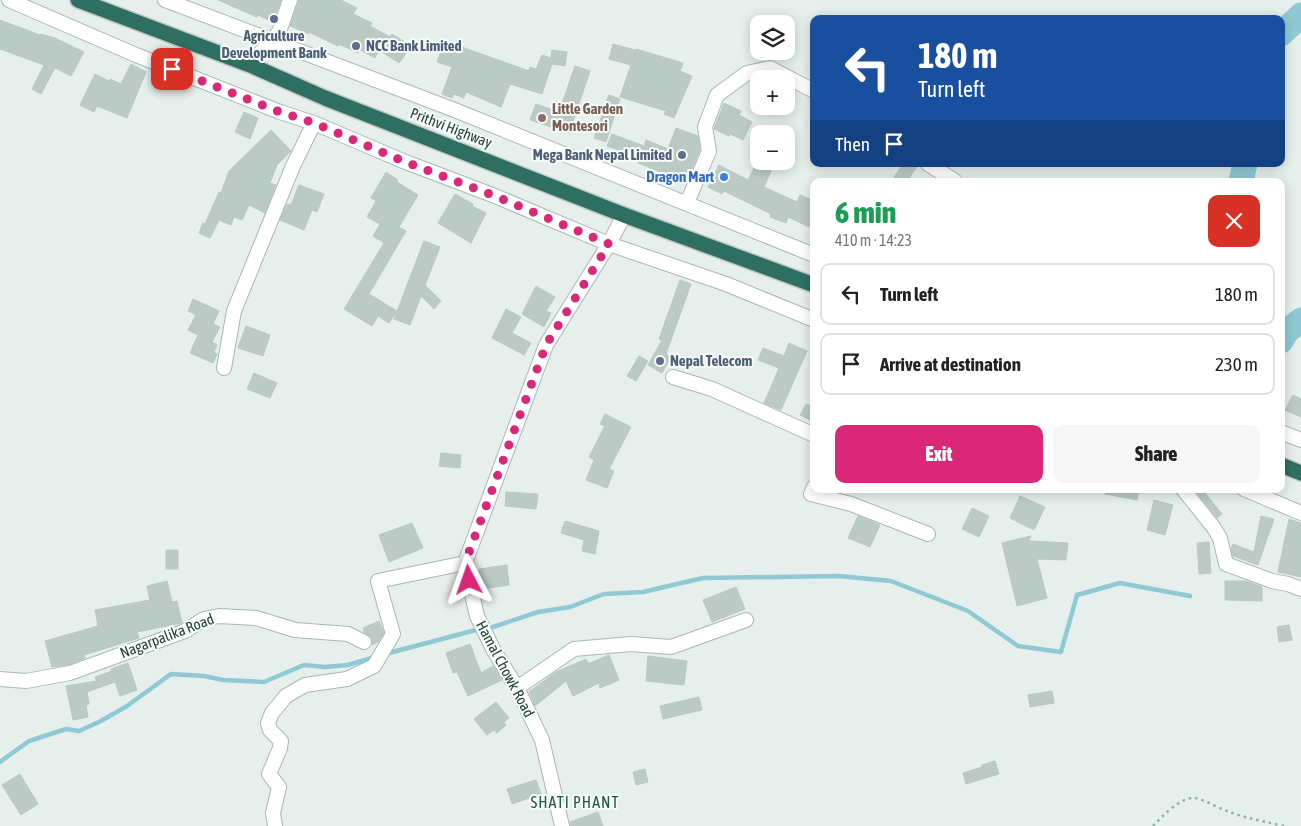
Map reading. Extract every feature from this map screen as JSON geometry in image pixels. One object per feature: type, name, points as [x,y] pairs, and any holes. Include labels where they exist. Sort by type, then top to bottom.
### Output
[{"type":"highway","name":"Prithvi Highway","points":[[78,0],[250,65],[334,101],[624,215],[810,284]]},
{"type":"highway","points":[[1285,467],[1301,473]]},
{"type":"street","points":[[9,0],[144,58],[280,112],[314,123],[609,244],[726,284],[810,318]]},
{"type":"street","points":[[165,0],[452,109],[810,252]]},
{"type":"street","points":[[250,65],[279,32],[290,0]]},
{"type":"street","points":[[687,203],[710,151],[704,127],[717,95],[747,73],[770,68],[810,89]]},
{"type":"street","points":[[224,368],[234,311],[292,166],[314,123]]},
{"type":"street","points":[[933,167],[950,178]]},
{"type":"street","points":[[276,826],[273,813],[279,787],[269,774],[280,748],[281,740],[270,730],[268,723],[272,713],[286,696],[305,685],[348,679],[374,666],[393,634],[378,581],[465,563],[546,345],[609,244],[624,215]]},
{"type":"street","points":[[673,377],[712,389],[810,433]]},
{"type":"street","points":[[1285,434],[1301,440]]},
{"type":"street","points":[[811,493],[851,504],[928,534]]},
{"type":"street","points":[[1186,493],[1220,538],[1226,564],[1272,581],[1301,589]]},
{"type":"street","points":[[1254,493],[1301,513]]},
{"type":"street","name":"Hamal Chowk Road","points":[[465,563],[477,616],[493,649],[518,688],[542,740],[562,826]]},
{"type":"street","name":"Nagarpalika Road","points":[[0,679],[26,681],[70,673],[185,631],[204,619],[219,616],[256,618],[295,630],[348,634],[364,642]]},
{"type":"street","points":[[518,688],[574,650],[631,644],[671,647],[746,620]]},
{"type":"path","points":[[1153,826],[1178,804],[1192,798],[1205,801],[1252,820],[1284,826]]},
{"type":"building","points":[[218,0],[281,0],[273,22]]},
{"type":"building","points":[[299,0],[341,0],[357,8],[353,14],[372,23],[370,26],[390,37],[392,34],[411,46],[399,63],[379,50],[375,58],[359,49],[358,53],[339,44],[338,46],[309,32],[309,34],[290,26]]},
{"type":"building","points":[[0,20],[40,35],[55,38],[84,52],[71,76],[55,68],[41,94],[32,89],[44,65],[0,49]]},
{"type":"building","points":[[445,41],[529,71],[530,67],[536,69],[542,55],[551,58],[552,50],[567,52],[565,66],[552,64],[542,94],[510,84],[501,107],[466,92],[464,98],[454,94],[452,98],[442,94],[452,67],[437,62]]},
{"type":"building","points":[[613,44],[683,63],[680,71],[692,76],[674,118],[664,114],[666,111],[620,97],[631,65],[609,59]]},
{"type":"building","points":[[131,64],[146,72],[127,118],[97,106],[94,112],[80,105],[95,74],[109,81],[110,79],[121,84]]},
{"type":"building","points":[[575,66],[590,71],[569,133],[530,120],[536,104],[559,112]]},
{"type":"building","points":[[609,95],[620,99],[606,142],[594,138]]},
{"type":"building","points":[[724,103],[741,111],[739,115],[752,122],[743,140],[714,129]]},
{"type":"building","points":[[244,112],[258,118],[250,139],[235,132]]},
{"type":"building","points":[[676,128],[698,136],[700,150],[686,182],[638,163],[640,158],[607,146],[612,134],[644,146],[646,140],[668,149]]},
{"type":"building","points":[[271,130],[291,151],[277,165],[270,183],[276,185],[265,213],[249,205],[242,220],[234,217],[231,225],[219,220],[210,238],[199,233],[219,192],[221,193],[229,171]]},
{"type":"building","points":[[719,165],[748,180],[753,170],[771,171],[764,187],[797,202],[800,195],[810,199],[809,227],[788,217],[786,223],[770,217],[771,214],[724,191],[722,194],[708,187]]},
{"type":"building","points":[[901,167],[917,167],[909,178],[894,177]]},
{"type":"building","points":[[386,172],[398,180],[397,182],[418,195],[399,227],[406,231],[369,294],[397,311],[389,323],[378,316],[372,326],[344,309],[384,243],[373,236],[380,224],[367,217],[376,201],[371,198]]},
{"type":"building","points":[[299,185],[324,194],[317,212],[312,210],[304,230],[280,220],[287,204],[291,205]]},
{"type":"building","points":[[455,194],[486,213],[471,243],[438,223]]},
{"type":"building","points":[[424,241],[440,247],[425,285],[441,301],[434,309],[421,296],[410,325],[394,319]]},
{"type":"building","points":[[680,280],[691,284],[666,354],[671,357],[662,373],[648,365],[662,340],[659,339]]},
{"type":"building","points":[[536,286],[555,297],[546,311],[551,313],[544,327],[522,314]]},
{"type":"building","points":[[193,299],[219,311],[213,324],[220,327],[212,342],[217,345],[214,352],[217,354],[213,363],[190,353],[198,335],[188,330],[196,315],[188,311]]},
{"type":"building","points":[[506,309],[521,317],[512,333],[531,343],[524,355],[492,338]]},
{"type":"building","points":[[246,326],[270,335],[263,356],[238,348]]},
{"type":"building","points":[[789,343],[807,351],[781,410],[764,403],[779,368],[758,360],[763,348],[784,356]]},
{"type":"building","points":[[639,356],[648,361],[636,381],[627,376]]},
{"type":"building","points":[[254,373],[277,383],[270,398],[247,389]]},
{"type":"building","points":[[1293,395],[1301,399],[1301,417],[1285,410]]},
{"type":"building","points":[[806,404],[810,406],[810,420],[800,415]]},
{"type":"building","points":[[605,414],[631,427],[609,469],[614,471],[607,488],[586,480],[594,460],[589,457],[605,426],[600,424]]},
{"type":"building","points":[[441,453],[461,455],[460,468],[439,466]]},
{"type":"building","points":[[506,492],[538,494],[536,509],[505,506]]},
{"type":"building","points":[[1105,493],[1138,493],[1137,500]]},
{"type":"building","points":[[1197,493],[1205,493],[1222,514],[1217,518]]},
{"type":"building","points":[[1020,496],[1045,507],[1034,530],[1010,518]]},
{"type":"building","points":[[1154,500],[1173,505],[1165,535],[1147,530]]},
{"type":"building","points":[[972,508],[989,516],[979,537],[962,529]]},
{"type":"building","points":[[858,516],[880,525],[870,547],[848,538]]},
{"type":"building","points":[[1261,516],[1274,519],[1258,565],[1233,556],[1231,549],[1233,544],[1254,552]]},
{"type":"building","points":[[1289,519],[1301,523],[1301,577],[1278,572]]},
{"type":"building","points":[[565,521],[599,531],[595,554],[582,551],[584,540],[561,533]]},
{"type":"building","points":[[412,523],[423,548],[389,562],[379,535]]},
{"type":"building","points":[[1031,536],[1029,541],[1068,543],[1066,560],[1037,559],[1047,598],[1017,606],[1002,543]]},
{"type":"building","points":[[1209,542],[1211,573],[1199,574],[1197,543]]},
{"type":"building","points":[[166,550],[178,550],[178,569],[166,569]]},
{"type":"building","points":[[507,565],[509,585],[482,589],[479,569]]},
{"type":"building","points":[[167,581],[172,602],[177,601],[182,623],[137,632],[139,638],[84,655],[85,658],[68,665],[52,667],[45,641],[98,626],[95,610],[150,600],[147,586]]},
{"type":"building","points":[[1225,581],[1246,581],[1262,587],[1262,601],[1225,600]]},
{"type":"building","points":[[736,587],[745,609],[712,622],[703,600]]},
{"type":"building","points":[[379,621],[384,633],[378,642],[372,645],[372,638],[364,632],[363,628]]},
{"type":"building","points":[[1289,625],[1292,640],[1279,642],[1277,627]]},
{"type":"building","points":[[470,644],[481,673],[493,666],[502,680],[468,696],[457,672],[453,673],[446,653]]},
{"type":"building","points":[[609,655],[619,680],[600,688],[599,683],[573,696],[566,681],[535,706],[529,692],[556,672],[586,659],[588,663],[585,665]]},
{"type":"building","points":[[648,656],[687,661],[684,685],[646,681]]},
{"type":"building","points":[[128,663],[137,690],[120,696],[115,682],[87,692],[89,704],[86,705],[88,717],[73,720],[66,686],[97,681],[95,677]]},
{"type":"building","points":[[1052,691],[1054,703],[1030,707],[1028,695]]},
{"type":"building","points":[[699,697],[702,710],[663,719],[660,706]]},
{"type":"building","points":[[496,702],[509,718],[504,722],[506,725],[497,733],[494,730],[487,735],[474,719]]},
{"type":"building","points":[[995,761],[999,774],[966,784],[963,773]]},
{"type":"building","points":[[645,769],[648,782],[636,785],[633,772]]},
{"type":"building","points":[[20,774],[38,804],[21,815],[2,785]]},
{"type":"building","points":[[536,780],[541,794],[512,804],[507,789]]},
{"type":"building","points":[[598,812],[603,826],[571,826],[570,822]]},
{"type":"waterway","points":[[1285,30],[1301,15]]},
{"type":"waterway","points":[[1242,178],[1244,167]]},
{"type":"waterway","points":[[1285,334],[1301,320]]},
{"type":"waterway","points":[[493,627],[538,612],[570,607],[604,594],[643,592],[703,578],[839,576],[891,581],[968,611],[1018,646],[1061,652],[1077,595],[1120,583],[1190,596]]},
{"type":"waterway","points":[[385,654],[476,630]]},
{"type":"waterway","points":[[0,762],[29,741],[66,729],[79,731],[101,721],[127,706],[171,674],[204,676],[223,680],[264,682],[304,665],[325,667],[348,665],[375,657]]},
{"type":"place","name":"Agriculture Development Bank","points":[[274,19]]},
{"type":"place","name":"NCC Bank Limited","points":[[356,46]]},
{"type":"place","name":"Little Garden Montesori","points":[[542,118]]},
{"type":"place","name":"Mega Bank Nepal Limited","points":[[682,155]]},
{"type":"place","name":"Dragon Mart","points":[[724,177]]},
{"type":"place","name":"Nepal Telecom","points":[[660,361]]},
{"type":"district","name":"SHATI PHANT","points":[[575,802]]},
{"type":"route","points":[[172,69],[280,112],[314,123],[609,244],[546,345],[465,563],[469,580]]}]
